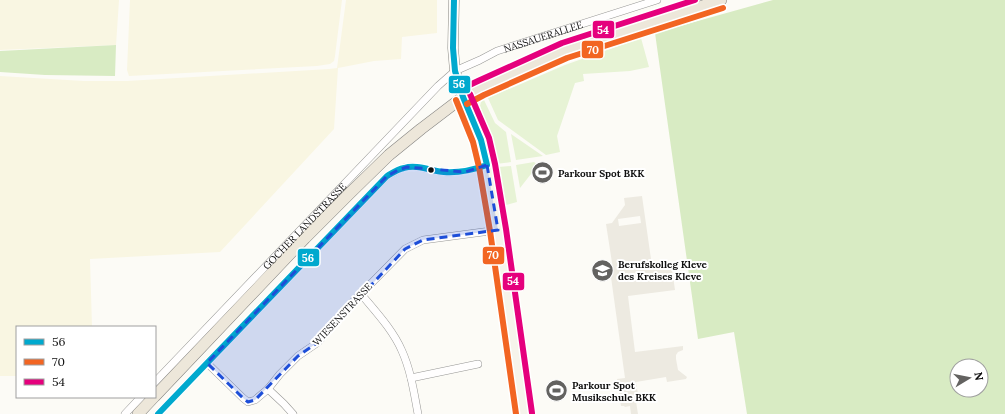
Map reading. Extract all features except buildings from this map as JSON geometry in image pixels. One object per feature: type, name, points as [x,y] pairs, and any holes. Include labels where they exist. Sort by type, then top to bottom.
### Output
[{"type":"main road","name":"NASSAUERALLEE","points":[[463,97],[564,51],[721,0]]},
{"type":"main road","name":"GOCHER LANDSTRASSE","points":[[156,394],[295,249],[389,155],[421,128],[463,97]]},
{"type":"main road","name":"GOCHER LANDSTRASSE","points":[[138,414],[152,398]]},
{"type":"street","points":[[454,0],[453,48],[455,67],[463,97],[481,140],[487,165],[498,230],[524,414]]},
{"type":"street","name":"NASSAUERALLEE","points":[[455,67],[480,60],[497,51],[657,0]]},
{"type":"street","name":"GOCHER LANDSTRASSE","points":[[156,381],[455,67]]},
{"type":"street","points":[[158,414],[387,176],[407,167],[444,172],[465,172],[487,165]]},
{"type":"street","name":"WIESENSTRASSE","points":[[207,363],[248,402],[255,400],[268,389],[280,374],[298,356],[317,343],[328,332],[343,312],[405,249],[423,240],[498,230]]},
{"type":"street","points":[[361,294],[394,335],[402,351],[411,378],[418,414]]},
{"type":"street","points":[[411,378],[478,364]]},
{"type":"street","points":[[268,389],[293,414]]},
{"type":"street","points":[[125,414],[140,398]]},
{"type":"highlighted area","points":[[487,165],[498,230],[423,240],[405,249],[317,343],[298,356],[255,400],[248,402],[207,363],[387,176],[398,170],[407,167],[465,172]]},
{"type":"shaded area","points":[[0,0],[119,0],[116,45],[0,50]]},
{"type":"shaded area","points":[[130,0],[342,0],[334,61],[330,64],[317,66],[129,76],[127,70]]},
{"type":"shaded area","points":[[346,0],[437,0],[437,33],[402,37],[401,59],[374,61],[338,68],[334,129],[220,252],[90,259],[92,326],[16,326],[16,376],[0,376],[0,76],[84,81],[127,81],[337,68]]},
{"type":"shaded area","points":[[642,196],[652,266],[671,263],[675,290],[628,296],[635,352],[683,346],[683,350],[678,352],[676,355],[676,359],[678,370],[687,377],[686,379],[667,382],[666,377],[636,382],[638,394],[635,395],[638,414],[631,414],[630,406],[621,406],[617,379],[625,378],[610,270],[613,269],[606,224],[612,223],[625,205],[624,198]],"holes":[[[640,216],[641,223],[619,226],[618,219]]]},
{"type":"green space","points":[[773,0],[1005,0],[1005,414],[747,414],[734,332],[698,339],[655,33]]},
{"type":"green space","points":[[641,38],[649,67],[630,71],[583,74],[584,81],[575,83],[557,136],[560,152],[546,155],[498,120],[488,98],[565,65]]},
{"type":"green space","points":[[116,45],[115,76],[45,75],[0,72],[0,51]]},
{"type":"green space","points":[[484,100],[495,123],[506,132],[511,162],[496,164],[487,126],[480,106],[481,102]]},
{"type":"green space","points":[[511,134],[543,156],[516,160]]},
{"type":"green space","points":[[534,162],[538,165],[520,188],[516,165]]},
{"type":"green space","points":[[511,166],[517,202],[506,205],[501,189],[498,167]]},
{"type":"transit line","name":"56","points":[[454,0],[453,48],[455,71],[463,97],[481,140],[487,165]]},
{"type":"transit line","name":"54","points":[[459,90],[562,43],[695,0]]},
{"type":"transit line","name":"70","points":[[467,104],[567,58],[723,8]]},
{"type":"transit line","name":"54","points":[[470,94],[489,138],[495,164],[506,229],[532,413]]},
{"type":"transit line","name":"70","points":[[456,100],[473,142],[479,167],[490,231],[516,414]]},
{"type":"transit line","name":"56","points":[[158,414],[387,176],[395,171],[409,167],[455,172],[466,171],[487,165]]},
{"type":"place","name":"Parkour Spot BKK","points":[[542,173]]},
{"type":"place","name":"Berufskolleg Kleve des Kreises Kleve","points":[[602,270]]},
{"type":"place","name":"Parkour Spot Musikschule BKK","points":[[556,391]]}]
